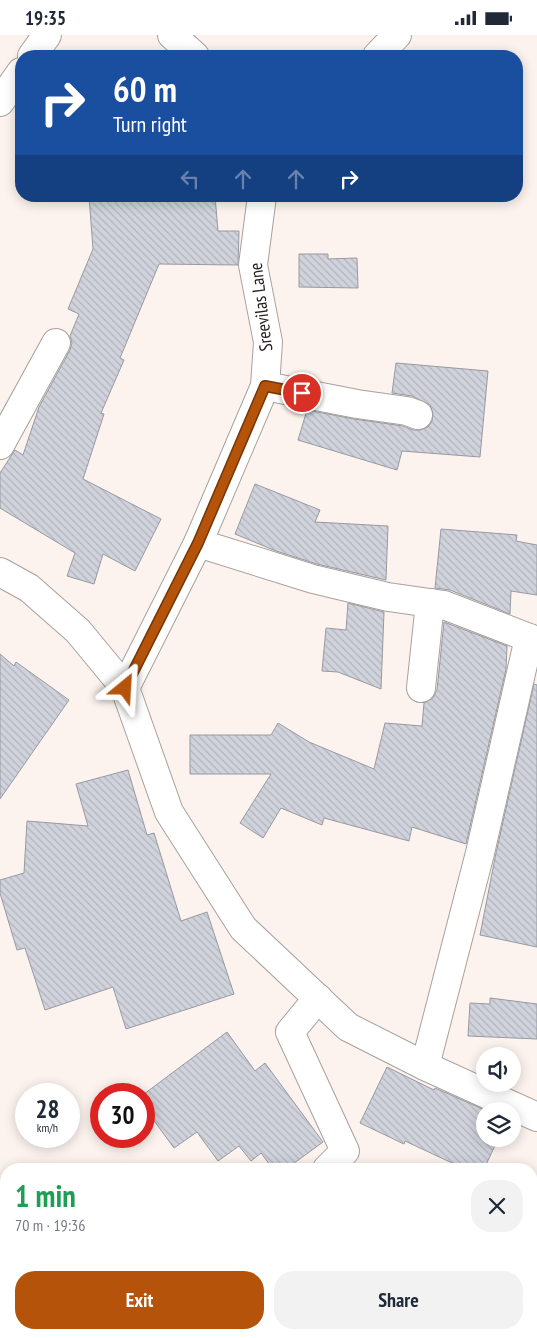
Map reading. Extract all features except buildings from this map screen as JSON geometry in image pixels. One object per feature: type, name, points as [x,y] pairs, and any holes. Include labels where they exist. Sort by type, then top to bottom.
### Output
[{"type":"street","points":[[36,50],[47,35]]},
{"type":"street","points":[[172,35],[188,50]]},
{"type":"street","points":[[383,50],[397,35]]},
{"type":"street","points":[[0,102],[15,81]]},
{"type":"street","name":"Sreevilas Lane","points":[[125,688],[198,543],[265,386],[268,342],[253,265],[261,202]]},
{"type":"street","points":[[0,445],[56,343]]},
{"type":"street","points":[[265,386],[357,404],[407,411],[418,415]]},
{"type":"street","points":[[198,543],[313,579],[388,597],[444,605],[533,640],[425,1066]]},
{"type":"street","points":[[0,572],[29,588],[78,631],[125,688],[170,812],[243,928],[348,1027],[425,1066],[537,1117]]},
{"type":"street","points":[[421,688],[430,603]]},
{"type":"street","points":[[318,999],[290,1032],[345,1151],[332,1163]]},
{"type":"route","points":[[125,688],[198,543],[265,386],[302,393]]}]
